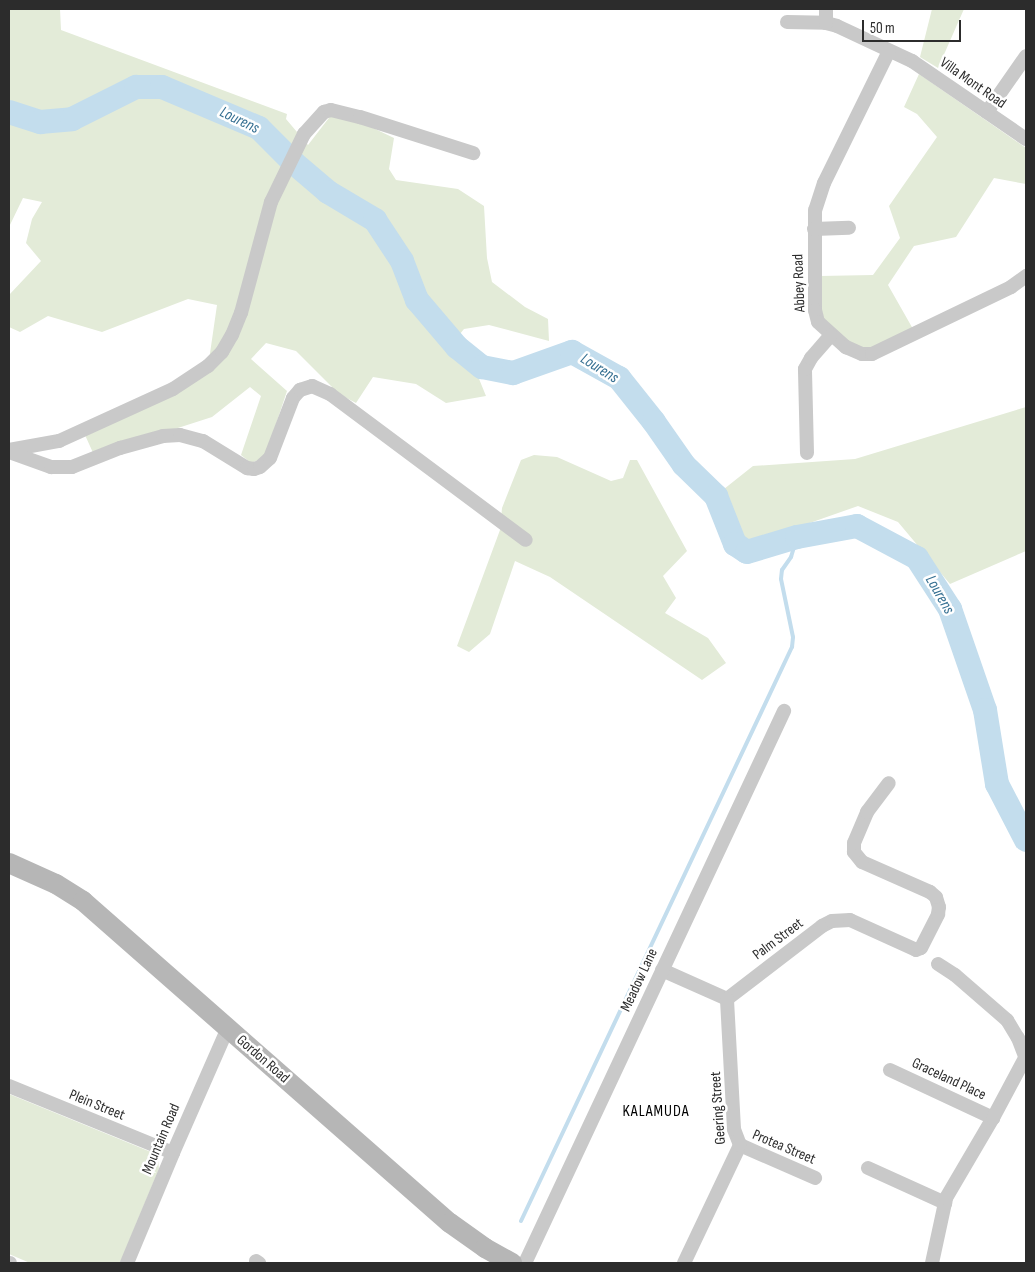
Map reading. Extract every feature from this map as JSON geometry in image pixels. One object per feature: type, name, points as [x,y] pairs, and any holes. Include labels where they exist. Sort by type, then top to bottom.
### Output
[{"type":"street","name":"Villa Mont Road","points":[[787,22],[826,16],[922,67],[1026,139]]},
{"type":"street","name":"Abbey Road","points":[[889,51],[824,183],[815,210],[816,316],[823,328],[854,352],[872,354],[1011,287],[1026,276]]},
{"type":"street","points":[[987,112],[1026,56]]},
{"type":"street","points":[[9,451],[59,441],[172,389],[208,366],[222,352],[232,336],[242,313],[263,226],[283,176],[311,124],[324,112],[331,110],[473,153]]},
{"type":"street","points":[[814,229],[849,228]]},
{"type":"street","points":[[807,453],[805,369],[811,358],[832,335]]},
{"type":"street","points":[[9,451],[51,467],[72,467],[120,448],[163,436],[180,435],[203,441],[247,468],[254,469],[260,467],[270,458],[294,398],[300,390],[312,386],[330,394],[526,540]]},
{"type":"street","name":"Meadow Lane","points":[[524,1263],[784,711]]},
{"type":"street","name":"Palm Street","points":[[727,998],[822,926],[832,921],[842,919],[860,923],[919,950],[938,914],[939,907],[936,897],[930,892],[862,862],[854,852],[854,843],[867,812],[889,783]]},
{"type":"street","name":"Gordon Road","points":[[9,863],[56,884],[84,901],[450,1223],[485,1248],[512,1263]]},
{"type":"street","name":"Graceland Place","points":[[932,1263],[945,1203],[1026,1058],[1018,1038],[1007,1020],[955,975],[938,964]]},
{"type":"street","points":[[662,970],[727,998]]},
{"type":"street","name":"Geering Street","points":[[684,1263],[740,1145],[734,1129],[727,998]]},
{"type":"street","name":"Mountain Road","points":[[127,1263],[172,1153],[228,1028]]},
{"type":"street","name":"Graceland Place","points":[[890,1070],[993,1118]]},
{"type":"street","name":"Plein Street","points":[[9,1086],[172,1153]]},
{"type":"street","name":"Protea Street","points":[[740,1145],[815,1178]]},
{"type":"street","points":[[868,1168],[945,1203]]},
{"type":"green space","points":[[9,9],[60,9],[61,30],[287,114],[286,119],[308,145],[332,114],[371,127],[394,138],[389,169],[396,180],[458,189],[484,206],[487,258],[492,282],[525,307],[548,319],[549,341],[489,325],[464,329],[446,351],[475,369],[486,396],[446,403],[416,384],[373,377],[356,403],[339,394],[296,351],[266,343],[251,359],[287,391],[265,457],[251,463],[241,455],[261,396],[250,387],[212,417],[94,455],[85,435],[207,374],[217,305],[188,299],[102,332],[48,316],[20,332],[9,327],[9,295],[41,261],[26,243],[32,219],[42,202],[23,198],[9,227]]},
{"type":"green space","points":[[932,9],[964,9],[938,68],[920,57]]},
{"type":"green space","points":[[919,74],[1026,148],[1026,184],[994,178],[956,237],[914,246],[888,285],[913,329],[871,350],[854,347],[821,316],[820,276],[873,275],[900,238],[889,206],[937,137],[917,114],[904,107]]},
{"type":"green space","points":[[1026,407],[1026,551],[950,584],[898,522],[858,506],[761,540],[745,542],[730,516],[724,489],[753,466],[855,459]]},
{"type":"green space","points":[[534,455],[557,457],[611,481],[623,478],[630,460],[637,460],[687,551],[663,576],[676,598],[665,613],[708,638],[726,663],[702,680],[550,577],[515,561],[490,634],[469,652],[457,646],[500,530],[502,508],[521,460]]},
{"type":"green space","points":[[9,1094],[151,1152],[158,1159],[159,1169],[120,1263],[30,1263],[9,1254]]},
{"type":"waterway","name":"Lourens","points":[[9,112],[40,122],[72,119],[136,87],[162,87],[259,128],[294,163],[328,192],[375,220],[402,261],[417,300],[457,347],[482,367],[513,373],[572,352],[619,378],[654,422],[684,465],[716,496],[735,544],[747,552],[797,537],[857,526],[917,558],[950,609],[985,710],[997,784],[1026,840]]},
{"type":"waterway","points":[[521,1221],[792,647],[793,637],[781,579],[782,570],[791,557],[797,537]]},
{"type":"district","name":"KALAMUDA","points":[[656,1112]]}]
